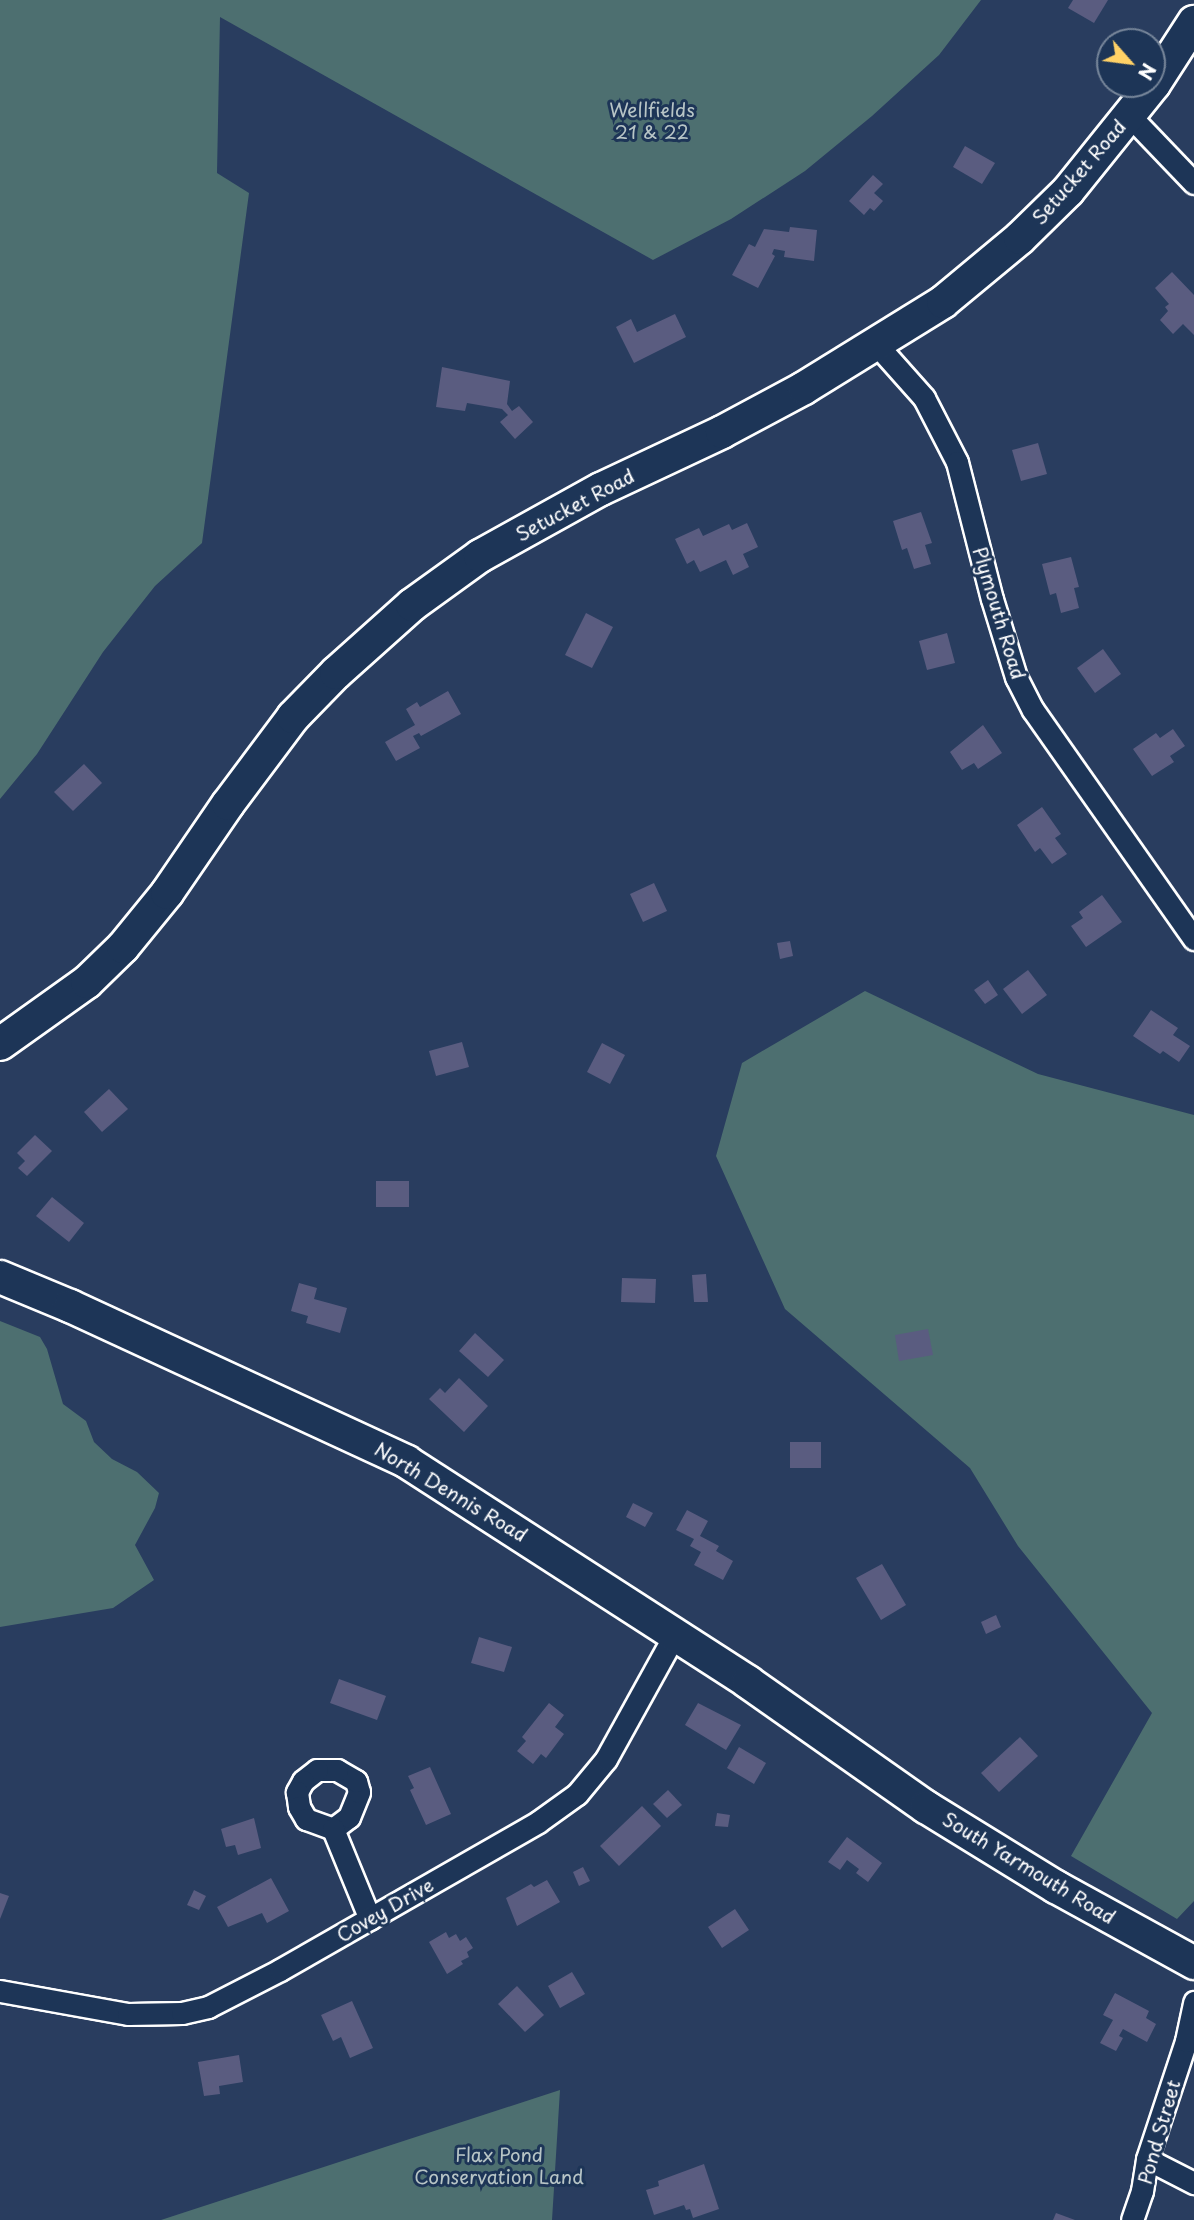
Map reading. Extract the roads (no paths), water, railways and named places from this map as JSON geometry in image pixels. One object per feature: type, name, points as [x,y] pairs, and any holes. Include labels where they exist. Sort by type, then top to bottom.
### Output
[{"type":"main road","name":"Setucket Road","points":[[0,1044],[87,982],[123,947],[167,893],[236,793],[293,718],[336,673],[412,605],[480,556],[601,489],[722,432],[877,345],[943,302],[1020,238],[1068,191],[1154,84],[1194,22]]},
{"type":"main road","name":"North Dennis Road","points":[[0,1277],[58,1300],[384,1449],[449,1487],[675,1634],[868,1768]]},
{"type":"main road","name":"South Yarmouth Road","points":[[868,1768],[1056,1887],[1194,1963]]},
{"type":"street","points":[[1129,115],[1194,183]]},
{"type":"street","name":"Plymouth Road","points":[[877,345],[923,398],[957,461],[992,598],[1016,677],[1033,710],[1194,939]]},
{"type":"street","name":"Covey Drive","points":[[0,1991],[128,2014],[182,2013],[208,2007],[370,1919],[538,1822],[578,1794],[606,1759],[675,1634]]},
{"type":"street","points":[[333,1829],[370,1919]]},
{"type":"street","name":"Pond Street","points":[[1132,2220],[1142,2191],[1147,2159],[1186,2041],[1194,2002]]},
{"type":"street","points":[[1147,2159],[1194,2183]]},
{"type":"park label","name":"Wellfields 21 & 22","points":[[652,121]]},
{"type":"park label","name":"Flax Pond Conservation Land","points":[[499,2166]]}]
